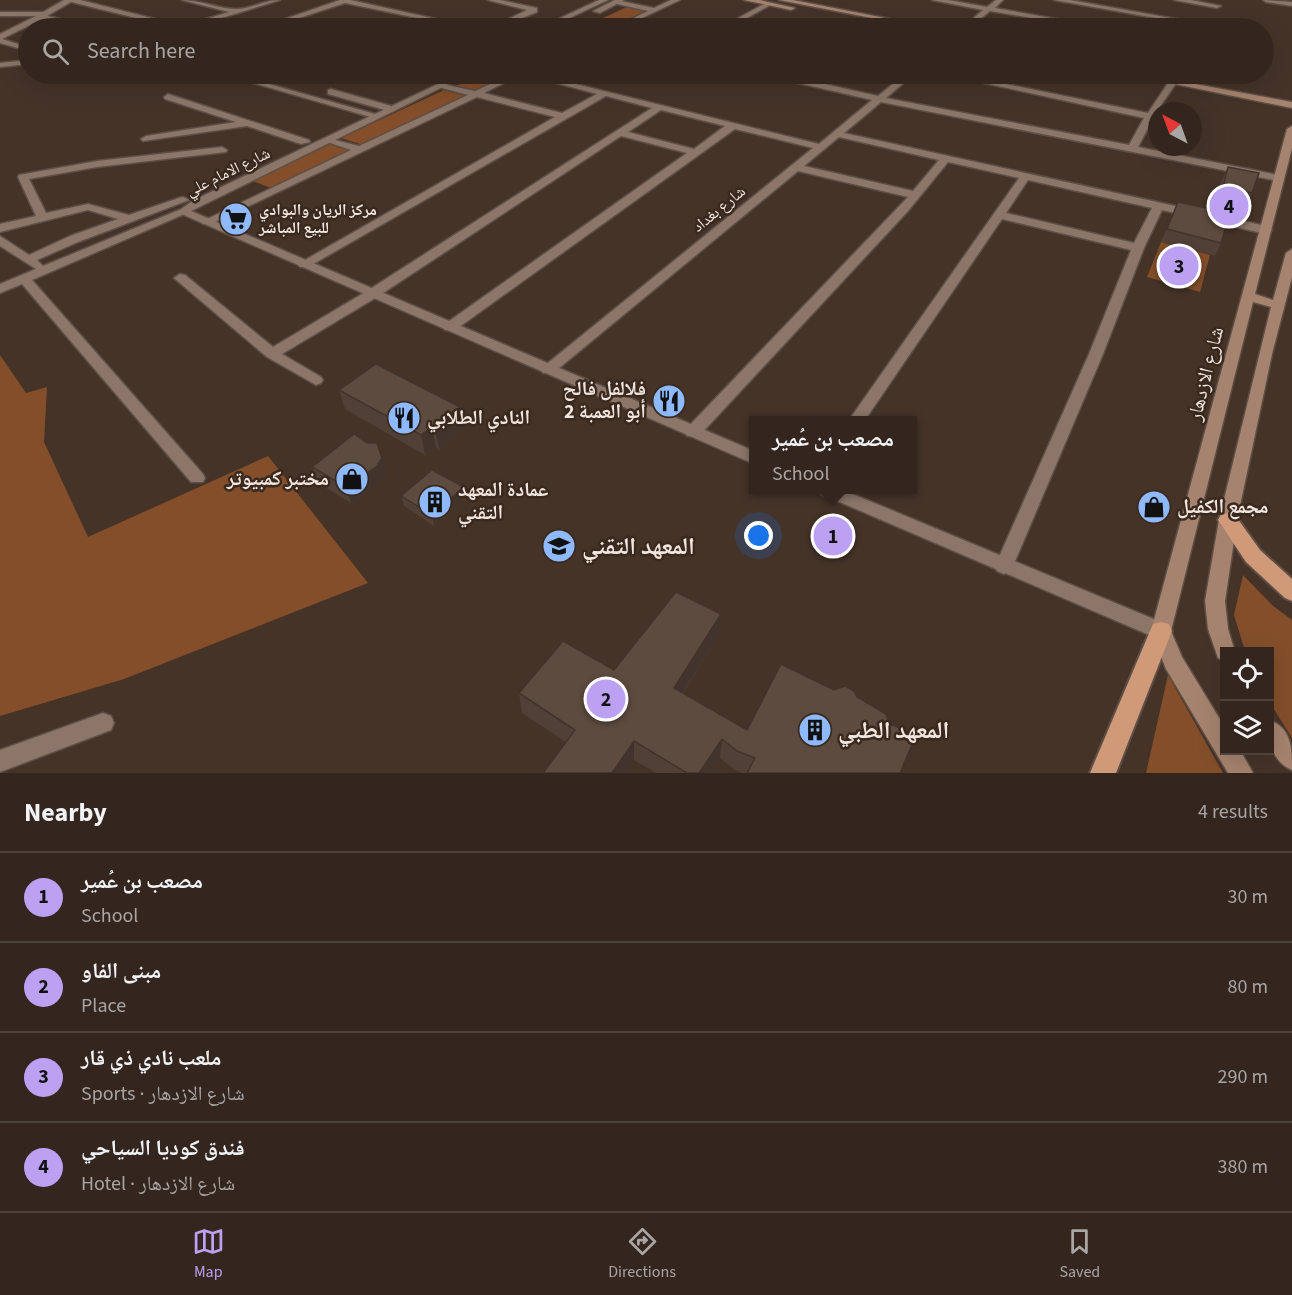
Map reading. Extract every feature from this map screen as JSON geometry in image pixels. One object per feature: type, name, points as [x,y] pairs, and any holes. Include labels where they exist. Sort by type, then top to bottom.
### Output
[{"type":"highway","points":[[1228,520],[1254,556],[1292,592]]},
{"type":"highway","points":[[1103,773],[1161,631]]},
{"type":"main road","points":[[747,0],[843,18]]},
{"type":"main road","points":[[782,0],[878,18]]},
{"type":"main road","points":[[1207,84],[1292,105]]},
{"type":"main road","points":[[1219,84],[1292,97]]},
{"type":"main road","name":"شارع الازدهار","points":[[1161,631],[1292,129]]},
{"type":"main road","points":[[1224,647],[1218,629],[1215,601],[1228,520],[1277,305],[1287,277],[1292,253]]},
{"type":"main road","points":[[1247,296],[1277,305]]},
{"type":"main road","points":[[1161,631],[1173,662],[1220,739]]},
{"type":"main road","points":[[1274,736],[1292,759]]},
{"type":"main road","points":[[1230,755],[1241,773]]},
{"type":"street","points":[[39,18],[70,0],[143,18]]},
{"type":"street","points":[[185,0],[238,12]]},
{"type":"street","points":[[217,18],[277,0]]},
{"type":"street","points":[[295,18],[346,0],[428,18]]},
{"type":"street","points":[[491,0],[534,9],[515,18]]},
{"type":"street","points":[[565,18],[605,0]]},
{"type":"street","points":[[637,18],[676,0]]},
{"type":"street","points":[[935,0],[1043,18]]},
{"type":"street","points":[[977,18],[1000,0]]},
{"type":"street","points":[[1056,0],[1155,18]]},
{"type":"street","points":[[1177,0],[1218,3],[1210,18]]},
{"type":"street","points":[[1266,0],[1292,4]]},
{"type":"street","points":[[581,18],[618,1],[654,10]]},
{"type":"street","points":[[744,18],[768,4]]},
{"type":"street","points":[[0,14],[44,15],[55,18]]},
{"type":"street","points":[[1,39],[18,30]]},
{"type":"street","points":[[1,39],[18,45]]},
{"type":"street","points":[[0,65],[18,63]]},
{"type":"street","points":[[262,84],[378,116]]},
{"type":"street","points":[[299,84],[314,88]]},
{"type":"street","name":"شارع الامام علي","points":[[183,206],[305,142],[426,84]]},
{"type":"street","points":[[207,222],[497,84]]},
{"type":"street","points":[[568,84],[820,147]]},
{"type":"street","points":[[814,84],[879,99],[1278,178]]},
{"type":"street","name":"شارع بغداد","points":[[548,370],[898,84]]},
{"type":"street","points":[[995,84],[1148,116]]},
{"type":"street","points":[[1158,102],[1169,84]]},
{"type":"street","points":[[441,85],[565,117]]},
{"type":"street","name":"شارع الامام علي","points":[[183,206],[198,202],[441,85]]},
{"type":"street","points":[[325,91],[392,109]]},
{"type":"street","points":[[304,264],[605,93]]},
{"type":"street","points":[[168,97],[305,142]]},
{"type":"street","points":[[272,354],[372,294],[660,107]]},
{"type":"street","points":[[1132,149],[1148,120]]},
{"type":"street","points":[[146,139],[245,124]]},
{"type":"street","points":[[450,327],[732,126]]},
{"type":"street","points":[[620,133],[695,152]]},
{"type":"street","points":[[837,134],[1266,230]]},
{"type":"street","points":[[330,140],[362,150]]},
{"type":"street","points":[[42,216],[23,177],[97,164],[222,150]]},
{"type":"street","points":[[693,432],[945,159]]},
{"type":"street","points":[[796,167],[914,195]]},
{"type":"street","points":[[860,416],[1025,177]]},
{"type":"street","points":[[0,289],[183,206]]},
{"type":"street","points":[[28,260],[74,239],[129,219],[183,206],[207,222],[749,456]]},
{"type":"street","points":[[0,228],[42,216],[88,207],[129,219]]},
{"type":"street","points":[[1004,566],[1096,354],[1138,248],[1158,207]]},
{"type":"street","points":[[1000,215],[1138,248]]},
{"type":"street","points":[[0,240],[44,270]]},
{"type":"street","points":[[180,278],[272,354],[316,380]]},
{"type":"street","points":[[24,279],[197,478]]},
{"type":"street","points":[[838,494],[1161,631]]},
{"type":"street","points":[[0,761],[103,723]]},
{"type":"shaded area","points":[[627,7],[646,11],[631,18],[603,18]]},
{"type":"shaded area","points":[[460,84],[489,84],[475,91],[456,86]]},
{"type":"shaded area","points":[[444,90],[466,96],[363,145],[341,138]]},
{"type":"shaded area","points":[[330,144],[351,150],[271,188],[250,180]]},
{"type":"shaded area","points":[[1161,242],[1210,255],[1200,292],[1147,277]]},
{"type":"shaded area","points":[[0,355],[26,393],[47,387],[44,442],[88,537],[268,456],[368,583],[124,679],[0,716]]},
{"type":"shaded area","points":[[1243,575],[1272,605],[1292,620],[1292,738],[1274,709],[1274,647],[1244,647],[1234,615]]},
{"type":"shaded area","points":[[1168,675],[1223,773],[1146,773]]},
{"type":"building","points":[[1228,167],[1259,173],[1252,193],[1223,187]]},
{"type":"building","points":[[1178,202],[1230,213],[1221,243],[1167,229]]},
{"type":"building","points":[[376,364],[460,407],[450,414],[435,431],[432,427],[421,435],[339,390]]},
{"type":"building","points":[[354,434],[367,443],[377,443],[382,458],[376,467],[346,487],[312,467]]},
{"type":"building","points":[[432,470],[464,487],[432,515],[401,496]]},
{"type":"building","points":[[676,592],[721,614],[674,688],[747,730],[781,664],[834,690],[845,686],[854,691],[857,697],[886,714],[890,724],[916,735],[900,773],[747,773],[755,758],[737,751],[722,739],[699,773],[687,773],[634,741],[612,773],[543,773],[575,730],[519,693],[563,641],[614,670]]},
{"type":"place","name":"فندق كوديا السياحي","points":[[1229,206]]},
{"type":"place","name":"مركز الريان والبوادي للبيع المباشر","points":[[236,219]]},
{"type":"place","name":"ملعب نادي ذي قار","points":[[1179,266]]},
{"type":"place","name":"فلالفل فالح أبو العمبة 2","points":[[669,401]]},
{"type":"place","name":"النادي الطلابي","points":[[404,418]]},
{"type":"place","name":"مختبر كمبيوتر","points":[[352,479]]},
{"type":"place","name":"عمادة المعهد التقني","points":[[435,502]]},
{"type":"place","name":"مجمع الكفيل","points":[[1154,507]]},
{"type":"place","name":"مصعب بن عُمير","points":[[833,536]]},
{"type":"place","name":"المعهد التقني","points":[[559,546]]},
{"type":"place","name":"مبنى الفاو","points":[[606,699]]},
{"type":"place","name":"المعهد الطبي","points":[[815,730]]}]
